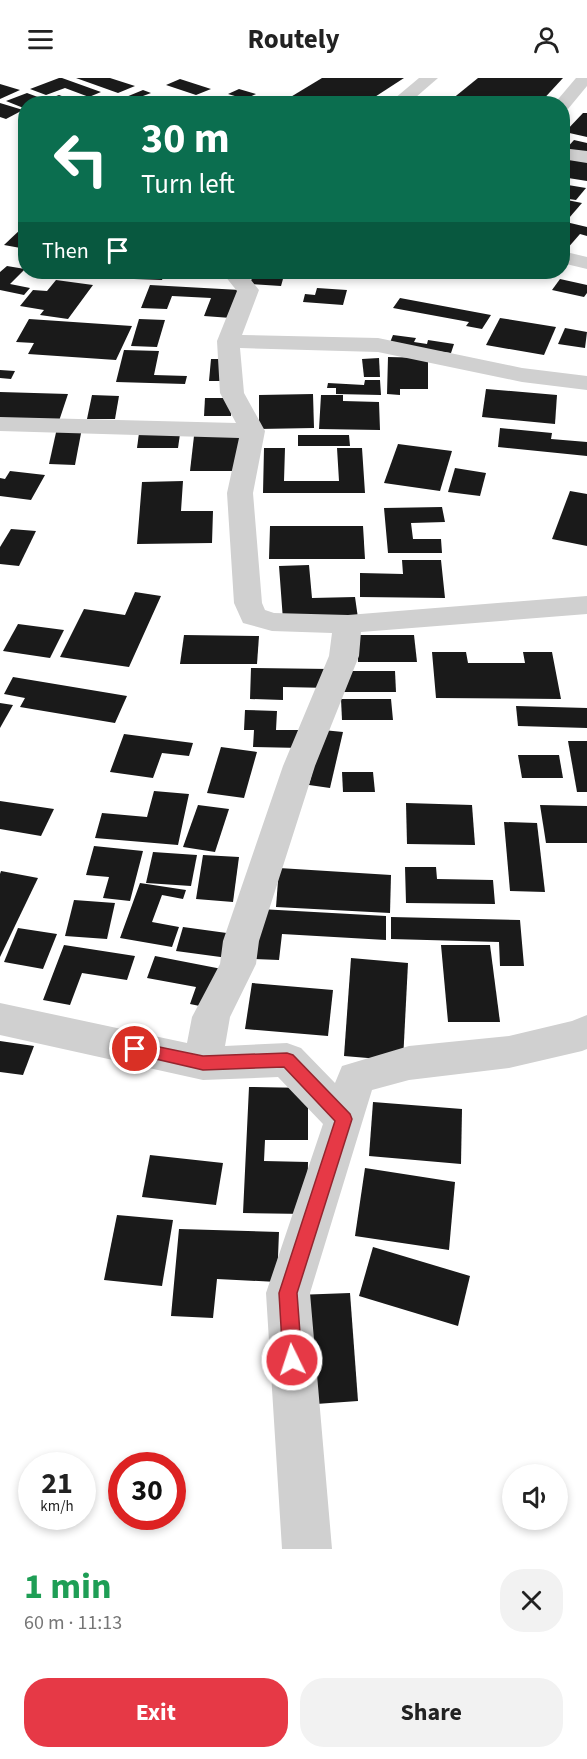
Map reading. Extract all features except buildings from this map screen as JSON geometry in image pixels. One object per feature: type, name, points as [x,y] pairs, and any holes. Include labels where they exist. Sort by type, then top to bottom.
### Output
[{"type":"street","points":[[406,96],[430,78]]},
{"type":"street","points":[[570,96],[585,78]]},
{"type":"street","points":[[570,154],[587,157]]},
{"type":"street","points":[[570,259],[587,263]]},
{"type":"street","points":[[239,279],[248,290],[228,341],[232,393],[253,431],[240,493],[248,603],[252,616],[272,622],[348,624],[587,604]]},
{"type":"street","points":[[228,341],[378,345],[522,375],[587,383]]},
{"type":"street","points":[[0,424],[253,431]]},
{"type":"street","points":[[203,1063],[212,1017],[238,964],[241,941],[299,766],[344,656],[348,624]]},
{"type":"street","points":[[0,1019],[203,1063],[287,1060],[344,1119]]},
{"type":"street","points":[[307,1549],[288,1293],[356,1078],[409,1063],[508,1052],[582,1035],[587,1031]]},
{"type":"route","points":[[135,1049],[203,1063],[287,1060],[344,1119],[288,1293],[292,1360]]}]
